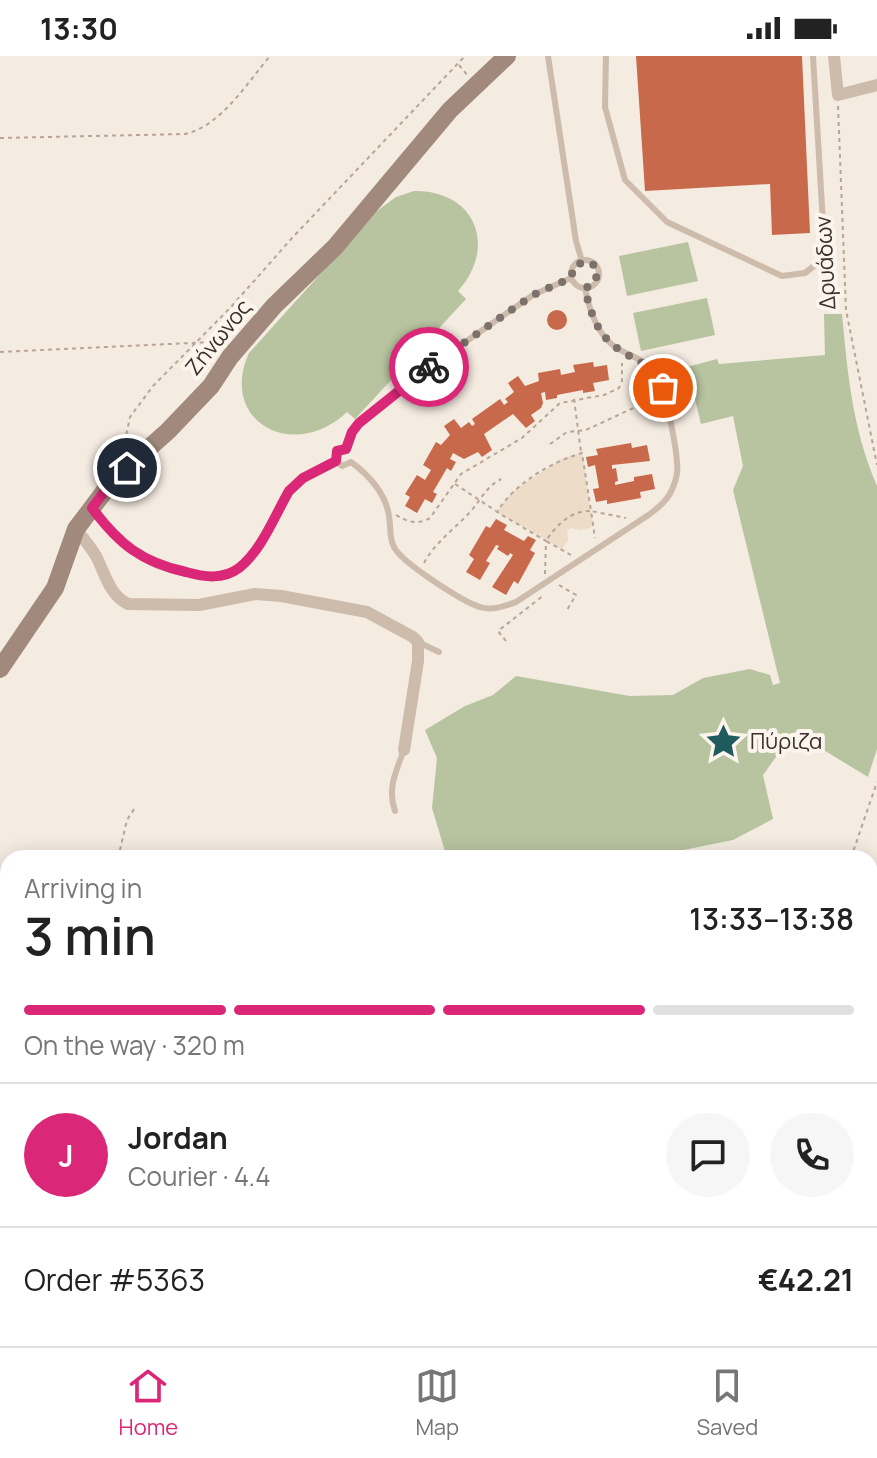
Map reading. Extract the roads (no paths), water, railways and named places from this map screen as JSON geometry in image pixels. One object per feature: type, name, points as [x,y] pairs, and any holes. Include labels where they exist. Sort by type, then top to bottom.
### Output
[{"type":"street","name":"Ζήνωνος","points":[[0,669],[55,588],[76,529],[113,480],[168,431],[211,386],[230,357],[274,306],[335,247],[450,110],[507,56]]},
{"type":"street","points":[[834,56],[838,95],[877,85]]},
{"type":"street","points":[[76,529],[96,557],[119,600],[128,604],[199,605],[255,594],[281,596],[367,612],[418,642],[418,661],[404,750]]},
{"type":"lane","points":[[548,56],[576,241],[582,261]]},
{"type":"lane","points":[[606,56],[605,107],[625,180],[667,222],[782,276],[805,273],[818,263],[824,240],[813,56]]},
{"type":"lane","points":[[582,261],[594,265],[598,273],[593,285],[585,288],[577,286],[571,278],[572,269],[582,261]]},
{"type":"lane","points":[[346,449],[359,423],[412,379],[533,295],[571,278]]},
{"type":"lane","points":[[351,462],[373,482],[387,507],[395,549],[407,563],[481,607],[503,607],[516,602],[545,586],[640,521],[669,496],[675,480],[678,464],[664,394],[651,368],[604,336],[597,325],[585,288]]},
{"type":"lane","points":[[336,461],[337,451],[346,449],[352,453],[351,462]]},
{"type":"lane","points":[[336,461],[342,466],[351,462]]},
{"type":"lane","points":[[92,508],[125,545],[151,563],[203,577],[226,575],[251,557],[297,482],[336,461]]},
{"type":"lane","points":[[418,642],[439,652]]},
{"type":"lane","points":[[395,811],[392,780],[404,750]]},
{"type":"place","name":"Πύριζα","points":[[724,741]]}]
